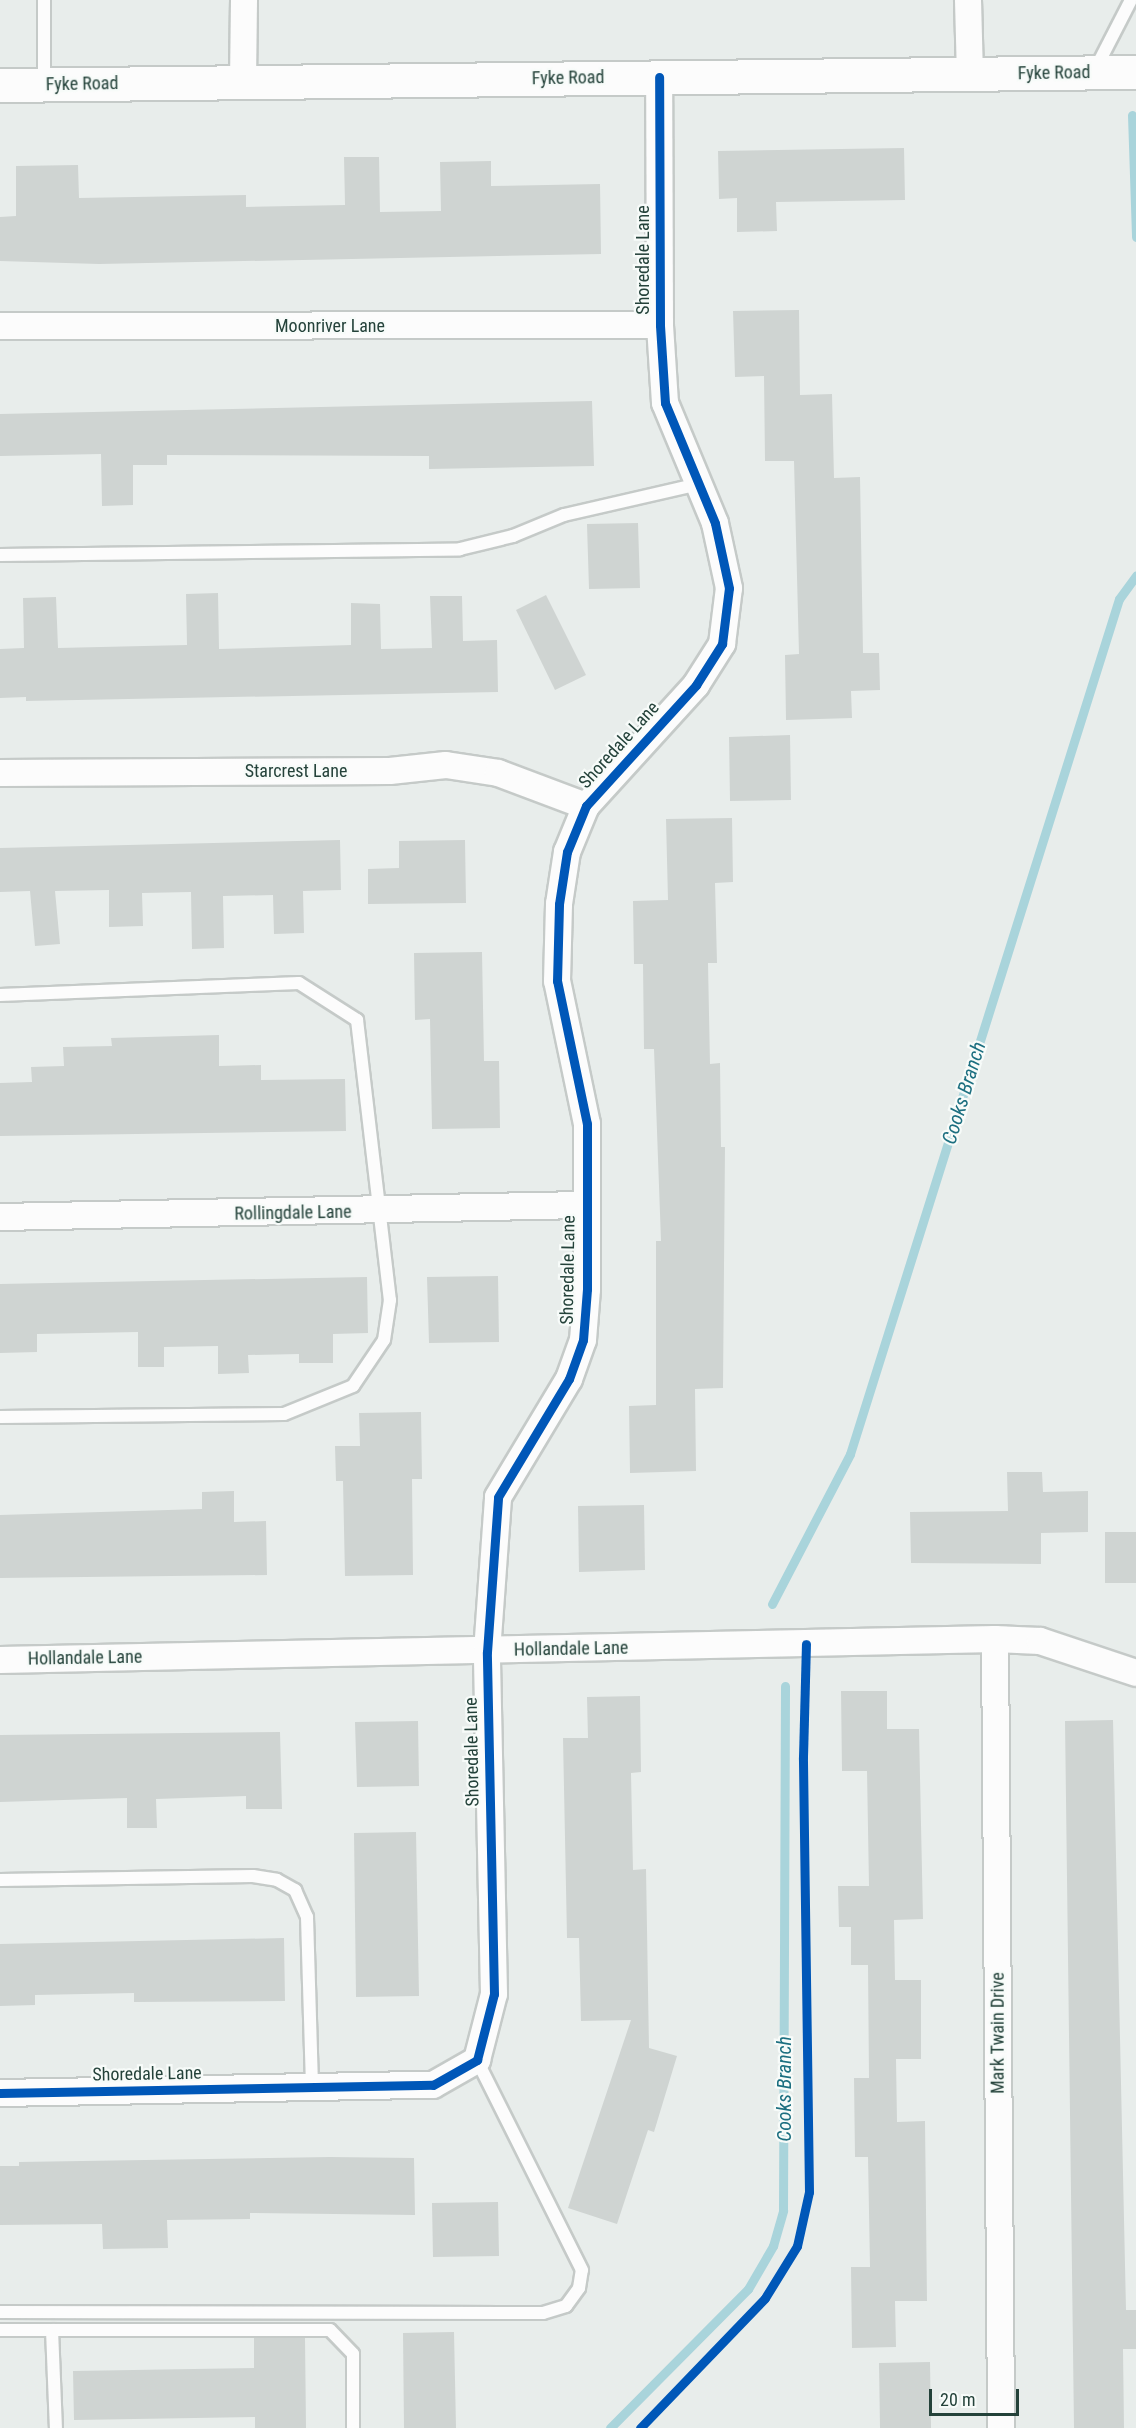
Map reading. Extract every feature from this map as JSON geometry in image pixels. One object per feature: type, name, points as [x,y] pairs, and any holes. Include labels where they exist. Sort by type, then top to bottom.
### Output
[{"type":"street","points":[[243,82],[244,0]]},
{"type":"street","points":[[968,0],[970,74]]},
{"type":"street","name":"Fyke Road","points":[[0,84],[1136,72]]},
{"type":"street","name":"Shoredale Lane","points":[[0,2092],[433,2085],[477,2060],[494,1994],[487,1652],[498,1497],[569,1379],[583,1341],[587,1289],[585,1205],[587,1124],[557,981],[558,904],[567,852],[586,806],[696,685],[722,644],[729,588],[715,523],[665,403],[660,325],[659,77]]},
{"type":"street","name":"Moonriver Lane","points":[[0,326],[660,325]]},
{"type":"street","name":"Starcrest Lane","points":[[0,773],[390,771],[446,765],[498,773],[586,806]]},
{"type":"street","name":"Rollingdale Lane","points":[[0,1217],[585,1205]]},
{"type":"street","name":"Hollandale Lane","points":[[0,1660],[487,1652],[995,1639],[1040,1641],[1136,1673]]},
{"type":"street","name":"Mark Twain Drive","points":[[995,1639],[1001,2428]]},
{"type":"lane","points":[[44,0],[44,84]]},
{"type":"lane","points":[[1094,72],[1131,0]]},
{"type":"lane","points":[[0,555],[460,549],[513,537],[564,515],[699,484]]},
{"type":"lane","points":[[0,995],[299,984],[333,1001],[357,1020],[377,1211],[390,1300],[384,1341],[353,1386],[284,1414],[0,1417]]},
{"type":"lane","points":[[0,1880],[253,1876],[277,1880],[295,1890],[307,1917],[312,2087]]},
{"type":"lane","points":[[0,2312],[543,2313],[566,2306],[579,2288],[582,2270],[477,2060]]},
{"type":"lane","points":[[0,2330],[330,2330],[353,2355],[353,2428]]},
{"type":"lane","points":[[52,2330],[56,2428]]},
{"type":"building","points":[[904,148],[905,200],[776,202],[777,231],[737,232],[737,198],[719,199],[718,151]]},
{"type":"building","points":[[344,157],[379,157],[380,212],[441,211],[440,162],[491,161],[491,186],[600,184],[601,254],[99,264],[0,261],[0,217],[16,216],[16,166],[78,165],[79,198],[246,195],[246,207],[345,205]]},
{"type":"building","points":[[799,310],[800,395],[832,394],[834,478],[860,477],[863,653],[879,653],[880,690],[851,691],[852,718],[786,720],[785,655],[799,654],[794,461],[765,461],[764,376],[735,377],[733,311]]},
{"type":"building","points":[[592,401],[594,466],[429,469],[429,456],[167,455],[167,465],[133,465],[133,505],[102,506],[101,454],[0,456],[0,414]]},
{"type":"building","points":[[638,523],[640,588],[589,589],[587,524]]},
{"type":"building","points":[[218,593],[219,649],[351,645],[351,603],[380,604],[381,649],[432,648],[430,596],[462,596],[463,641],[497,640],[498,692],[26,701],[26,697],[0,698],[0,649],[24,648],[23,598],[56,597],[58,648],[187,645],[186,594]]},
{"type":"building","points":[[546,595],[586,675],[555,690],[516,610]]},
{"type":"building","points":[[790,735],[791,800],[730,801],[729,737]]},
{"type":"building","points":[[732,818],[733,882],[715,883],[717,963],[708,963],[710,1064],[720,1063],[721,1147],[725,1147],[723,1388],[695,1389],[696,1471],[630,1473],[629,1406],[656,1405],[656,1241],[661,1241],[654,1049],[644,1049],[643,964],[634,964],[633,901],[668,900],[666,819]]},
{"type":"building","points":[[340,840],[341,890],[303,891],[304,933],[274,934],[273,895],[223,896],[224,948],[192,949],[191,892],[142,893],[143,926],[109,927],[109,890],[55,891],[60,944],[35,946],[30,891],[0,892],[0,848]]},
{"type":"building","points":[[465,840],[466,903],[368,904],[368,869],[399,868],[399,841]]},
{"type":"building","points":[[482,952],[484,1061],[499,1061],[500,1128],[432,1129],[430,1019],[415,1020],[414,953]]},
{"type":"building","points":[[219,1035],[219,1066],[261,1065],[261,1080],[345,1079],[346,1131],[0,1136],[0,1083],[32,1082],[31,1067],[64,1066],[63,1047],[112,1046],[111,1038]]},
{"type":"building","points":[[498,1276],[499,1342],[429,1343],[427,1277]]},
{"type":"building","points":[[367,1277],[368,1333],[333,1334],[333,1363],[299,1363],[299,1354],[248,1355],[249,1373],[218,1374],[218,1346],[164,1347],[164,1367],[138,1367],[138,1332],[37,1334],[37,1352],[0,1353],[0,1284]]},
{"type":"building","points":[[421,1412],[422,1479],[412,1479],[413,1575],[345,1576],[343,1481],[336,1481],[335,1446],[360,1446],[359,1413]]},
{"type":"building","points":[[1007,1472],[1042,1472],[1043,1492],[1088,1491],[1088,1532],[1041,1533],[1041,1564],[911,1563],[910,1512],[1008,1511]]},
{"type":"building","points":[[234,1491],[234,1522],[266,1521],[267,1575],[0,1578],[0,1515],[202,1509],[202,1492]]},
{"type":"building","points":[[644,1505],[645,1570],[579,1572],[578,1506]]},
{"type":"building","points":[[1105,1532],[1136,1532],[1136,1583],[1105,1583]]},
{"type":"building","points":[[841,1691],[887,1691],[887,1729],[919,1729],[923,1919],[894,1920],[895,1980],[921,1980],[921,2059],[896,2059],[897,2122],[925,2121],[927,2301],[895,2301],[896,2347],[852,2348],[851,2267],[870,2267],[868,2157],[855,2157],[854,2078],[869,2078],[868,1965],[851,1965],[851,1927],[839,1927],[838,1886],[869,1886],[867,1771],[842,1771]]},
{"type":"building","points":[[640,1696],[641,1772],[631,1773],[633,1870],[646,1869],[649,2048],[677,2056],[654,2132],[648,2130],[617,2224],[568,2208],[631,2020],[581,2021],[579,1938],[567,1938],[563,1738],[588,1738],[587,1697]]},
{"type":"building","points":[[1113,1720],[1126,2310],[1136,2310],[1136,2349],[1123,2349],[1124,2428],[1074,2428],[1065,1721]]},
{"type":"building","points":[[418,1721],[419,1786],[357,1787],[355,1722]]},
{"type":"building","points":[[280,1732],[282,1809],[246,1809],[246,1796],[156,1799],[157,1828],[127,1828],[127,1798],[0,1802],[0,1735]]},
{"type":"building","points":[[416,1832],[419,1996],[356,1997],[354,1833]]},
{"type":"building","points":[[284,1938],[285,2001],[134,2002],[134,1993],[35,1995],[35,2005],[0,2006],[0,1944]]},
{"type":"building","points":[[330,2157],[414,2158],[415,2215],[250,2213],[250,2219],[167,2220],[168,2248],[103,2249],[102,2224],[0,2225],[0,2166],[19,2166],[19,2162]]},
{"type":"building","points":[[498,2202],[499,2256],[433,2257],[432,2203]]},
{"type":"building","points":[[454,2332],[456,2428],[404,2428],[403,2333]]},
{"type":"building","points":[[254,2338],[305,2338],[306,2428],[255,2428],[255,2417],[74,2420],[73,2371],[254,2368]]},
{"type":"building","points":[[930,2362],[931,2428],[880,2428],[879,2363]]},
{"type":"waterway","name":"Cooks Branch","points":[[1132,115],[1136,237]]},
{"type":"waterway","name":"Cooks Branch","points":[[772,1604],[850,1454],[1119,599],[1136,576]]},
{"type":"waterway","name":"Cooks Branch","points":[[610,2428],[748,2289],[773,2246],[783,2210],[785,1686]]},
{"type":"cycle path","points":[[0,2093],[433,2085],[477,2060],[494,1994],[487,1652],[498,1497],[569,1379],[583,1340],[587,1289],[587,1124],[557,981],[559,904],[567,852],[586,806],[696,685],[722,644],[729,588],[715,523],[665,403],[660,325],[659,77]]},
{"type":"cycle path","points":[[640,2428],[765,2298],[797,2246],[809,2192],[803,1757],[806,1644]]}]
